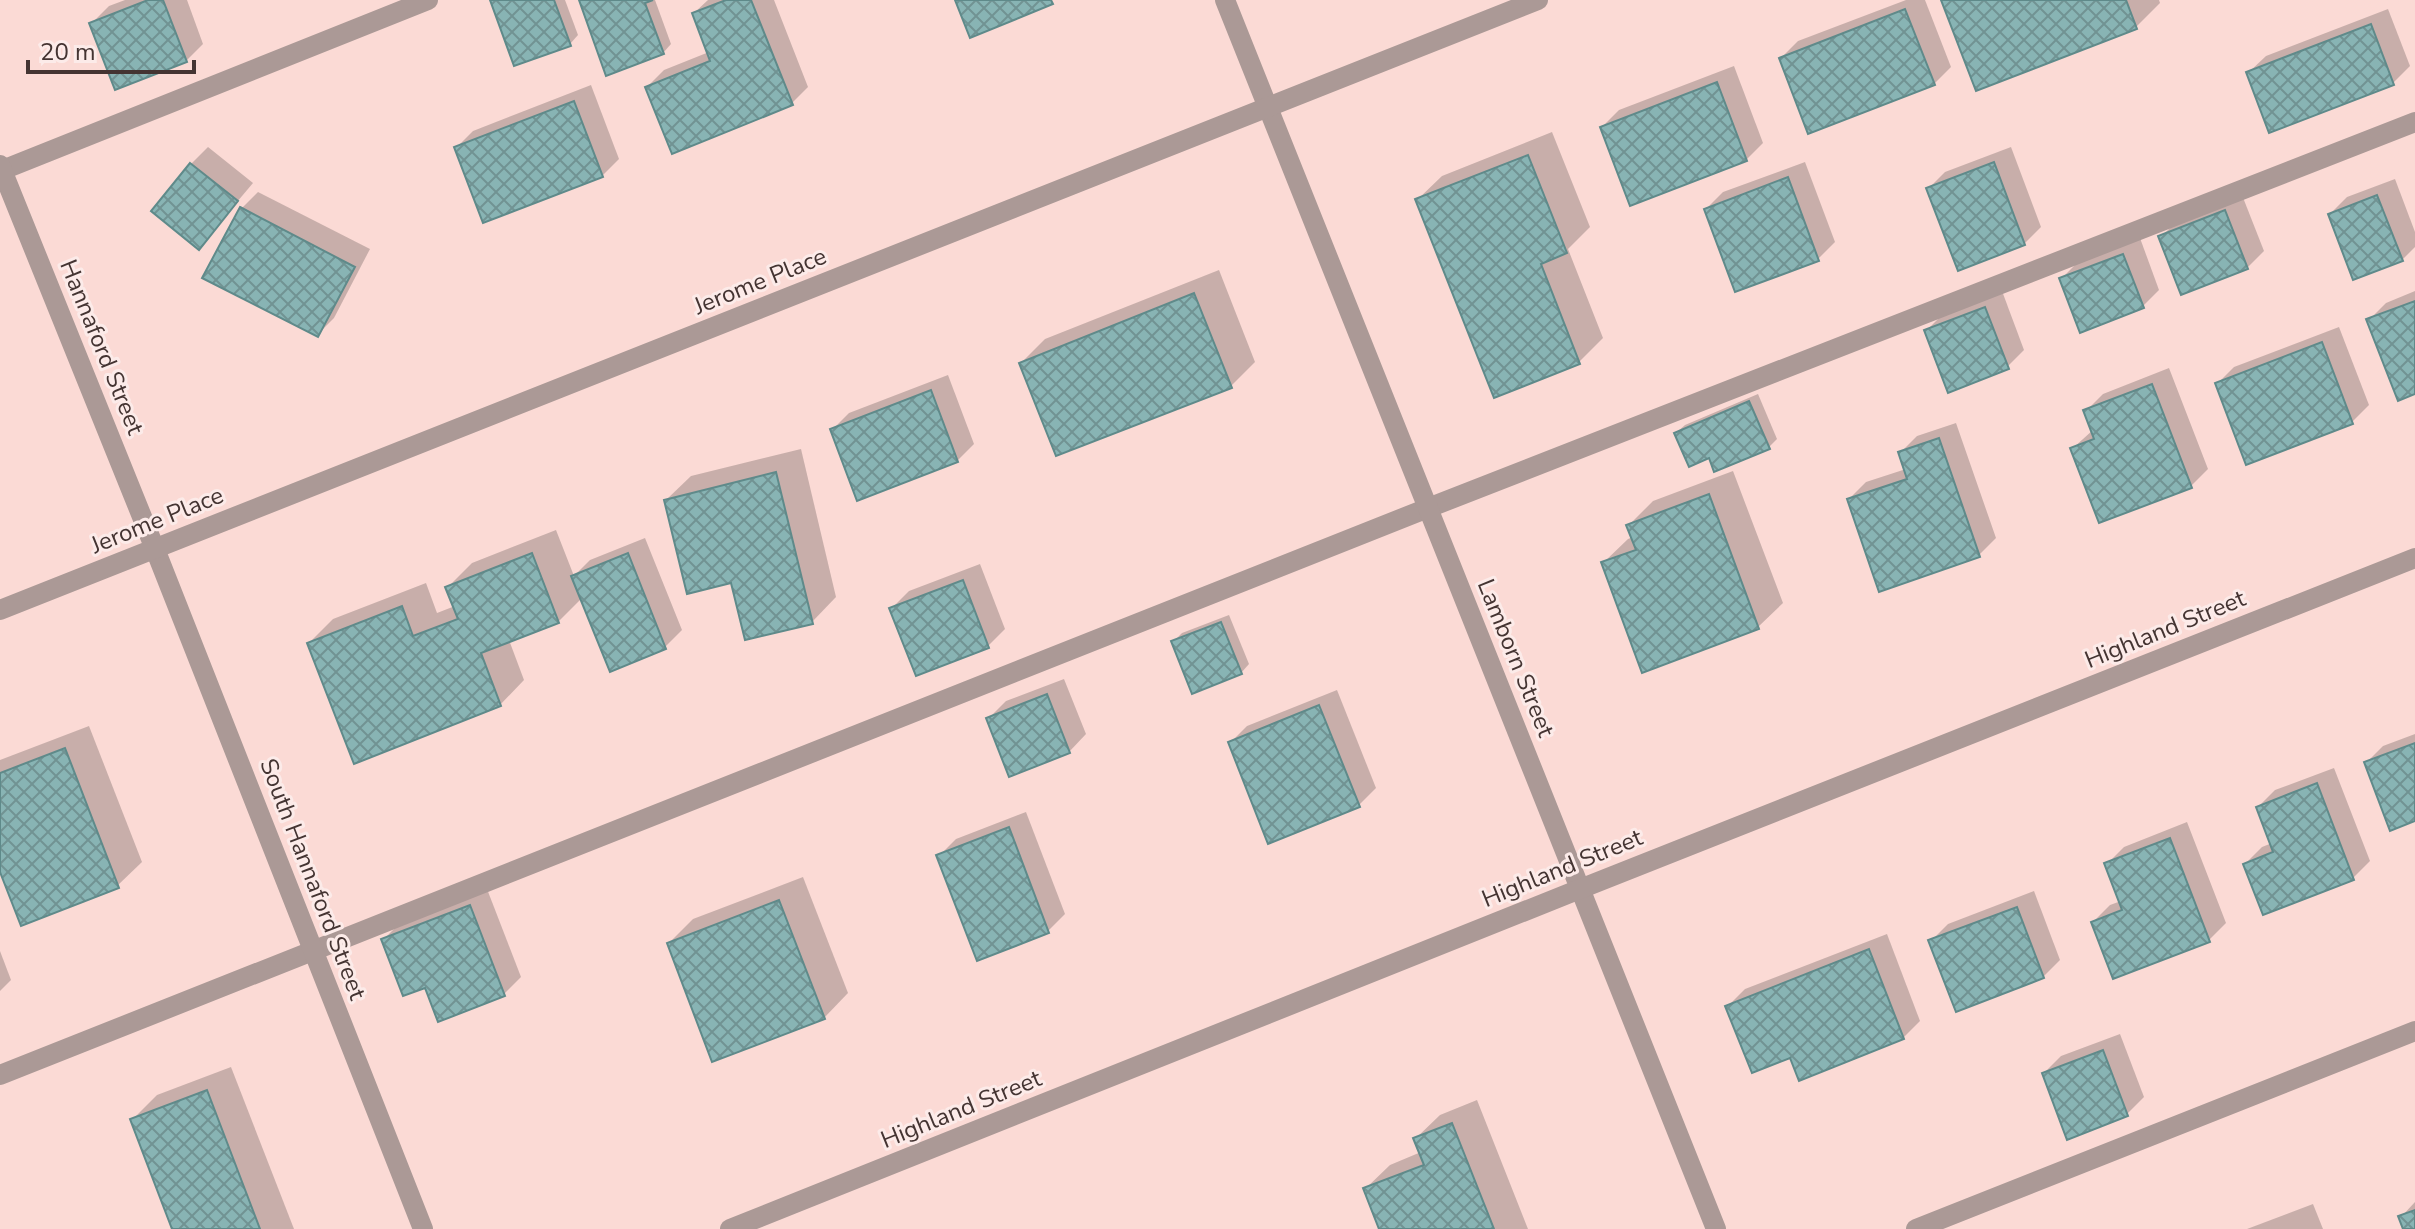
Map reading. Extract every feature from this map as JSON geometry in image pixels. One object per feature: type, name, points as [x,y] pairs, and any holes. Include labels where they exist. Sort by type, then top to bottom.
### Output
[{"type":"street","points":[[1,169],[428,0]]},
{"type":"street","name":"Lamborn Street","points":[[1225,0],[1716,1229]]},
{"type":"street","name":"Jerome Place","points":[[0,610],[1538,0]]},
{"type":"street","points":[[0,1075],[1428,508],[2415,122]]},
{"type":"street","name":"Hannaford Street","points":[[1,169],[155,549]]},
{"type":"street","name":"South Hannaford Street","points":[[155,549],[423,1229]]},
{"type":"street","name":"Highland Street","points":[[730,1229],[2415,558]]},
{"type":"street","points":[[1916,1229],[2415,1031]]},
{"type":"building","points":[[148,0],[163,0],[187,62],[115,90],[89,23]]},
{"type":"building","points":[[490,0],[554,0],[571,46],[514,66]]},
{"type":"building","points":[[579,0],[653,0],[645,3],[664,54],[606,76]]},
{"type":"building","points":[[726,0],[751,0],[793,105],[672,154],[645,87],[710,61],[692,13]]},
{"type":"building","points":[[955,0],[1051,0],[1053,4],[970,38]]},
{"type":"building","points":[[1941,0],[2126,0],[2137,29],[1976,91]]},
{"type":"building","points":[[1905,9],[1935,85],[1808,134],[1779,58]]},
{"type":"building","points":[[2371,24],[2394,85],[2269,133],[2246,72]]},
{"type":"building","points":[[1717,82],[1747,161],[1630,206],[1600,127]]},
{"type":"building","points":[[574,101],[603,177],[483,223],[454,147]]},
{"type":"building","points":[[1528,155],[1567,253],[1541,264],[1580,364],[1494,398],[1415,199]]},
{"type":"building","points":[[1994,162],[2025,245],[1958,271],[1926,188]]},
{"type":"building","points":[[190,163],[238,201],[199,250],[151,211]]},
{"type":"building","points":[[1788,177],[1819,261],[1735,292],[1704,209]]},
{"type":"building","points":[[2377,195],[2403,261],[2353,280],[2328,214]]},
{"type":"building","points":[[240,207],[355,267],[318,337],[202,278]]},
{"type":"building","points":[[2225,210],[2248,269],[2181,295],[2158,236]]},
{"type":"building","points":[[2123,254],[2144,308],[2080,333],[2059,278]]},
{"type":"building","points":[[1194,293],[1232,388],[1056,456],[1019,363]]},
{"type":"building","points":[[2415,301],[2415,394],[2398,401],[2366,319]]},
{"type":"building","points":[[1985,307],[2009,369],[1948,393],[1924,330]]},
{"type":"building","points":[[2322,342],[2353,424],[2246,465],[2215,383]]},
{"type":"building","points":[[2152,384],[2192,488],[2099,523],[2070,448],[2094,439],[2083,410]]},
{"type":"building","points":[[931,390],[958,462],[857,501],[830,429]]},
{"type":"building","points":[[1749,401],[1770,449],[1714,472],[1709,458],[1689,467],[1674,433]]},
{"type":"building","points":[[1939,438],[1980,557],[1879,592],[1847,499],[1907,479],[1898,452]]},
{"type":"building","points":[[776,472],[813,624],[745,640],[731,583],[687,594],[664,500]]},
{"type":"building","points":[[1709,494],[1759,629],[1642,673],[1601,562],[1636,550],[1626,525]]},
{"type":"building","points":[[532,553],[559,623],[481,653],[501,706],[354,764],[307,643],[402,606],[413,636],[458,619],[445,587]]},
{"type":"building","points":[[628,553],[666,649],[610,672],[571,576]]},
{"type":"building","points":[[963,580],[989,648],[916,676],[889,608]]},
{"type":"building","points":[[1221,622],[1242,674],[1192,694],[1171,641]]},
{"type":"building","points":[[1047,694],[1070,753],[1009,777],[986,718]]},
{"type":"building","points":[[1319,705],[1360,807],[1268,844],[1228,742]]},
{"type":"building","points":[[2415,743],[2415,821],[2390,831],[2364,762]]},
{"type":"building","points":[[65,748],[119,888],[21,926],[0,872],[0,773]]},
{"type":"building","points":[[2317,783],[2354,880],[2263,915],[2243,864],[2273,852],[2256,807]]},
{"type":"building","points":[[1009,827],[1049,933],[977,961],[936,855]]},
{"type":"building","points":[[2170,838],[2210,942],[2113,979],[2091,922],[2122,910],[2104,863]]},
{"type":"building","points":[[779,900],[825,1019],[712,1062],[667,943]]},
{"type":"building","points":[[470,905],[505,996],[438,1022],[425,988],[403,996],[381,939]]},
{"type":"building","points":[[2017,907],[2044,978],[1956,1012],[1928,940]]},
{"type":"building","points":[[1869,949],[1904,1039],[1799,1081],[1790,1058],[1752,1073],[1725,1006]]},
{"type":"building","points":[[2103,1050],[2128,1116],[2067,1140],[2042,1073]]},
{"type":"building","points":[[207,1090],[260,1229],[172,1229],[130,1119]]},
{"type":"building","points":[[1452,1123],[1494,1229],[1379,1229],[1363,1188],[1424,1165],[1413,1138]]},
{"type":"building","points":[[2415,1210],[2415,1229],[2403,1229],[2398,1216]]}]
